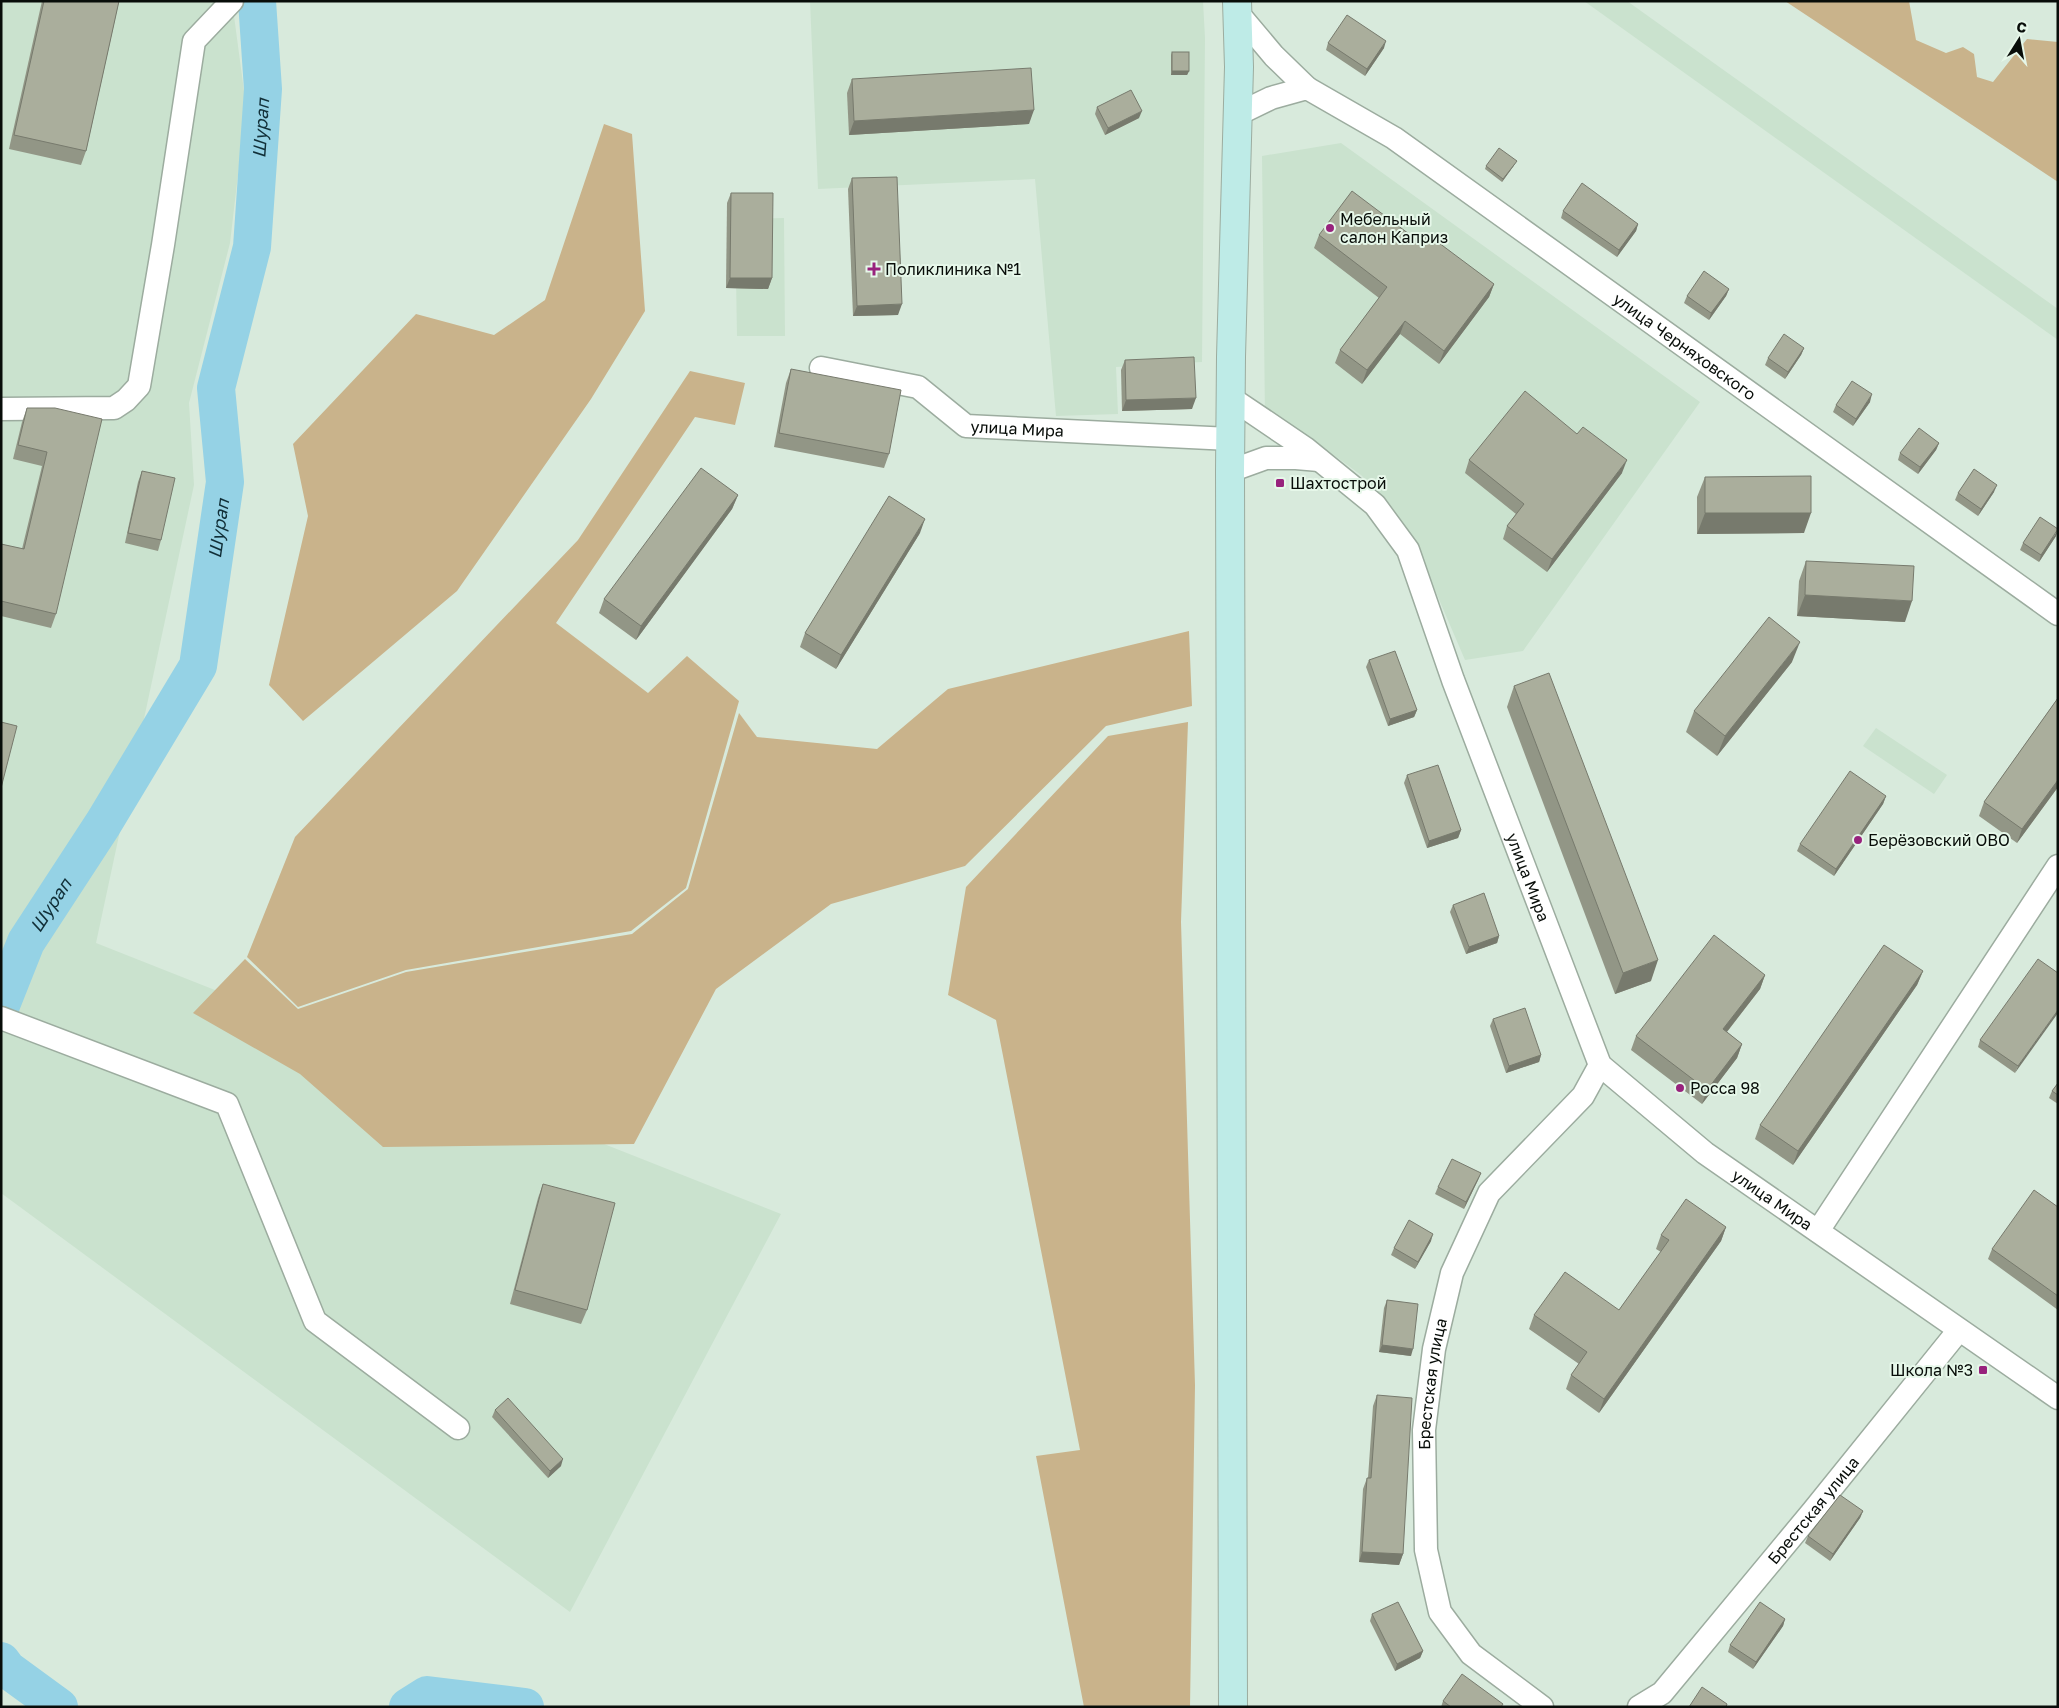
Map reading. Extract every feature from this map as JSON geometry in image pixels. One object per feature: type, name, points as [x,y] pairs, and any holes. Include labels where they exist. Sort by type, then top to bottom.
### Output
[{"type":"main road","points":[[1233,1707],[1230,398],[1239,67],[1237,6]]},
{"type":"street","points":[[1,409],[114,408],[126,400],[139,386],[163,245],[194,41],[230,3]]},
{"type":"street","name":"улица Черняховского","points":[[1237,6],[1274,56],[1307,88],[1394,138],[2058,614]]},
{"type":"street","points":[[1238,114],[1271,98],[1307,88]]},
{"type":"street","name":"улица Мира","points":[[820,368],[918,387],[966,426],[1230,439]]},
{"type":"street","name":"улица Мира","points":[[1230,398],[1319,460],[1375,505],[1408,550],[1453,680],[1600,1065],[1704,1153],[2058,1398]]},
{"type":"street","points":[[1230,471],[1266,458],[1319,460]]},
{"type":"street","name":"улица Мира","points":[[1818,1231],[2058,866]]},
{"type":"street","points":[[1,1018],[227,1104],[316,1320],[458,1428]]},
{"type":"street","name":"Брестская улица","points":[[1542,1707],[1471,1654],[1440,1612],[1426,1550],[1424,1430],[1434,1349],[1452,1273],[1489,1193],[1582,1096],[1600,1065]]},
{"type":"street","name":"Брестская улица","points":[[1639,1707],[1662,1692],[1813,1511],[1959,1330]]},
{"type":"shaded area","points":[[1,1],[232,1],[246,106],[230,243],[189,403],[194,485],[96,943],[781,1214],[570,1612],[1,1193]]},
{"type":"shaded area","points":[[810,1],[1203,1],[1205,38],[1202,362],[1116,367],[1118,414],[1056,416],[1035,179],[818,189]]},
{"type":"shaded area","points":[[1584,1],[1627,1],[2058,309],[2058,340]]},
{"type":"shaded area","points":[[1785,1],[1909,1],[1916,40],[1946,53],[1963,47],[1974,54],[1977,77],[1993,82],[2027,39],[2058,42],[2058,182]]},
{"type":"shaded area","points":[[604,124],[632,134],[645,311],[591,399],[457,591],[303,721],[269,685],[308,516],[293,444],[416,314],[494,335],[545,300]]},
{"type":"shaded area","points":[[1341,143],[1700,402],[1523,651],[1465,660],[1417,548],[1384,498],[1361,475],[1320,445],[1265,418],[1262,156]]},
{"type":"shaded area","points":[[784,218],[785,336],[737,336],[735,219]]},
{"type":"shaded area","points":[[690,371],[745,383],[735,425],[695,417],[556,623],[648,693],[687,656],[739,701],[686,888],[631,931],[406,970],[298,1007],[247,957],[295,837],[578,540]]},
{"type":"shaded area","points":[[1189,631],[1192,706],[1106,726],[965,866],[831,904],[716,989],[634,1144],[383,1147],[300,1074],[193,1013],[245,959],[298,1009],[406,972],[632,934],[688,889],[739,713],[757,737],[877,749],[948,689]]},
{"type":"shaded area","points":[[1188,722],[1181,922],[1195,1385],[1190,1707],[1084,1707],[1036,1456],[1080,1450],[996,1020],[948,995],[966,887],[1108,736]]},
{"type":"shaded area","points":[[1876,728],[1947,775],[1934,794],[1863,746]]},
{"type":"building","points":[[44,1],[119,1],[86,151],[14,135]]},
{"type":"building","points":[[1347,15],[1386,41],[1367,69],[1328,43]]},
{"type":"building","points":[[1172,52],[1189,52],[1189,71],[1172,71]]},
{"type":"building","points":[[1031,68],[1034,110],[854,121],[852,79]]},
{"type":"building","points":[[1131,90],[1142,111],[1108,128],[1097,107]]},
{"type":"building","points":[[1499,148],[1517,161],[1503,179],[1486,166]]},
{"type":"building","name":"Поликлиника №1","points":[[897,177],[902,304],[857,306],[852,178]]},
{"type":"building","points":[[1582,183],[1638,224],[1619,250],[1563,211]]},
{"type":"building","points":[[1352,191],[1421,243],[1427,234],[1494,284],[1444,351],[1405,321],[1367,370],[1340,350],[1387,287],[1319,235]]},
{"type":"building","points":[[731,193],[773,193],[772,278],[730,278]]},
{"type":"building","points":[[1704,271],[1729,289],[1711,313],[1687,296]]},
{"type":"building","points":[[1784,334],[1804,348],[1788,372],[1768,358]]},
{"type":"building","points":[[1194,357],[1196,398],[1126,400],[1125,360]]},
{"type":"building","points":[[791,369],[901,390],[889,454],[779,433]]},
{"type":"building","points":[[1852,381],[1872,394],[1856,419],[1836,405]]},
{"type":"building","points":[[1525,391],[1577,434],[1583,427],[1627,460],[1552,559],[1507,526],[1524,504],[1469,460]]},
{"type":"building","points":[[27,408],[55,408],[102,419],[56,614],[1,601],[1,544],[24,549],[47,452],[18,445]]},
{"type":"building","points":[[1919,428],[1939,443],[1920,467],[1900,453]]},
{"type":"building","points":[[701,468],[738,495],[641,626],[604,599]]},
{"type":"building","points":[[1974,469],[1997,485],[1981,509],[1958,493]]},
{"type":"building","points":[[142,471],[175,478],[161,540],[128,533]]},
{"type":"building","points":[[1811,476],[1811,513],[1705,513],[1705,477]]},
{"type":"building","points":[[889,496],[925,519],[841,655],[805,633]]},
{"type":"building","points":[[2040,517],[2058,529],[2041,555],[2023,543]]},
{"type":"building","points":[[1806,561],[1914,566],[1912,601],[1805,595]]},
{"type":"building","points":[[1769,617],[1800,642],[1725,736],[1694,711]]},
{"type":"building","points":[[1395,651],[1417,710],[1390,719],[1369,660]]},
{"type":"building","points":[[1549,673],[1658,960],[1623,973],[1514,686]]},
{"type":"building","points":[[2058,698],[2058,780],[2022,829],[1984,802]]},
{"type":"building","points":[[1,722],[17,726],[1,788]]},
{"type":"building","points":[[1438,765],[1461,830],[1429,841],[1407,775]]},
{"type":"building","points":[[1850,771],[1886,796],[1836,869],[1800,844]]},
{"type":"building","points":[[1484,893],[1499,936],[1469,947],[1453,905]]},
{"type":"building","points":[[1714,935],[1765,975],[1723,1029],[1742,1044],[1707,1090],[1636,1036]]},
{"type":"building","points":[[1884,945],[1923,971],[1798,1151],[1760,1125]]},
{"type":"building","points":[[2038,959],[2058,973],[2058,1010],[2018,1066],[1980,1040]]},
{"type":"building","points":[[1525,1008],[1541,1055],[1509,1066],[1493,1019]]},
{"type":"building","points":[[2058,1083],[2058,1095],[2052,1091]]},
{"type":"building","points":[[1452,1159],[1481,1173],[1466,1202],[1438,1187]]},
{"type":"building","points":[[543,1184],[615,1203],[587,1310],[515,1290]]},
{"type":"building","points":[[2034,1190],[2058,1207],[2058,1296],[1992,1249]]},
{"type":"building","points":[[1686,1199],[1726,1227],[1604,1399],[1571,1375],[1587,1352],[1534,1315],[1565,1272],[1619,1310],[1669,1240],[1661,1235]]},
{"type":"building","points":[[1409,1220],[1433,1234],[1418,1262],[1394,1248]]},
{"type":"building","points":[[1387,1300],[1418,1304],[1413,1349],[1382,1345]]},
{"type":"building","points":[[1377,1395],[1412,1398],[1403,1554],[1362,1552],[1367,1478],[1371,1478]]},
{"type":"building","points":[[508,1398],[563,1459],[550,1471],[495,1410]]},
{"type":"building","points":[[1840,1495],[1863,1511],[1833,1554],[1808,1536]]},
{"type":"building","points":[[1398,1602],[1423,1651],[1397,1664],[1372,1614]]},
{"type":"building","points":[[1760,1602],[1785,1619],[1756,1662],[1730,1645]]},
{"type":"building","points":[[1462,1674],[1503,1704],[1501,1707],[1451,1707],[1443,1701]]},
{"type":"building","points":[[1702,1687],[1727,1704],[1726,1707],[1689,1707]]},
{"type":"waterway","name":"Шурап","points":[[1,1005],[26,942],[103,824],[198,666],[225,482],[216,388],[252,247],[263,89],[257,1]]},
{"type":"waterway","name":"Шурап","points":[[1,1661],[7,1669],[59,1707]]},
{"type":"waterway","name":"Шурап","points":[[408,1707],[427,1695],[525,1707]]},
{"type":"place","name":"Мебельный салон Каприз","points":[[1330,228]]},
{"type":"place","name":"Поликлиника №1","points":[[874,269]]},
{"type":"place","name":"Шахтострой","points":[[1280,483]]},
{"type":"place","name":"Берёзовский ОВО","points":[[1858,840]]},
{"type":"place","name":"Росса 98","points":[[1680,1088]]},
{"type":"place","name":"Школа №3","points":[[1983,1370]]}]
